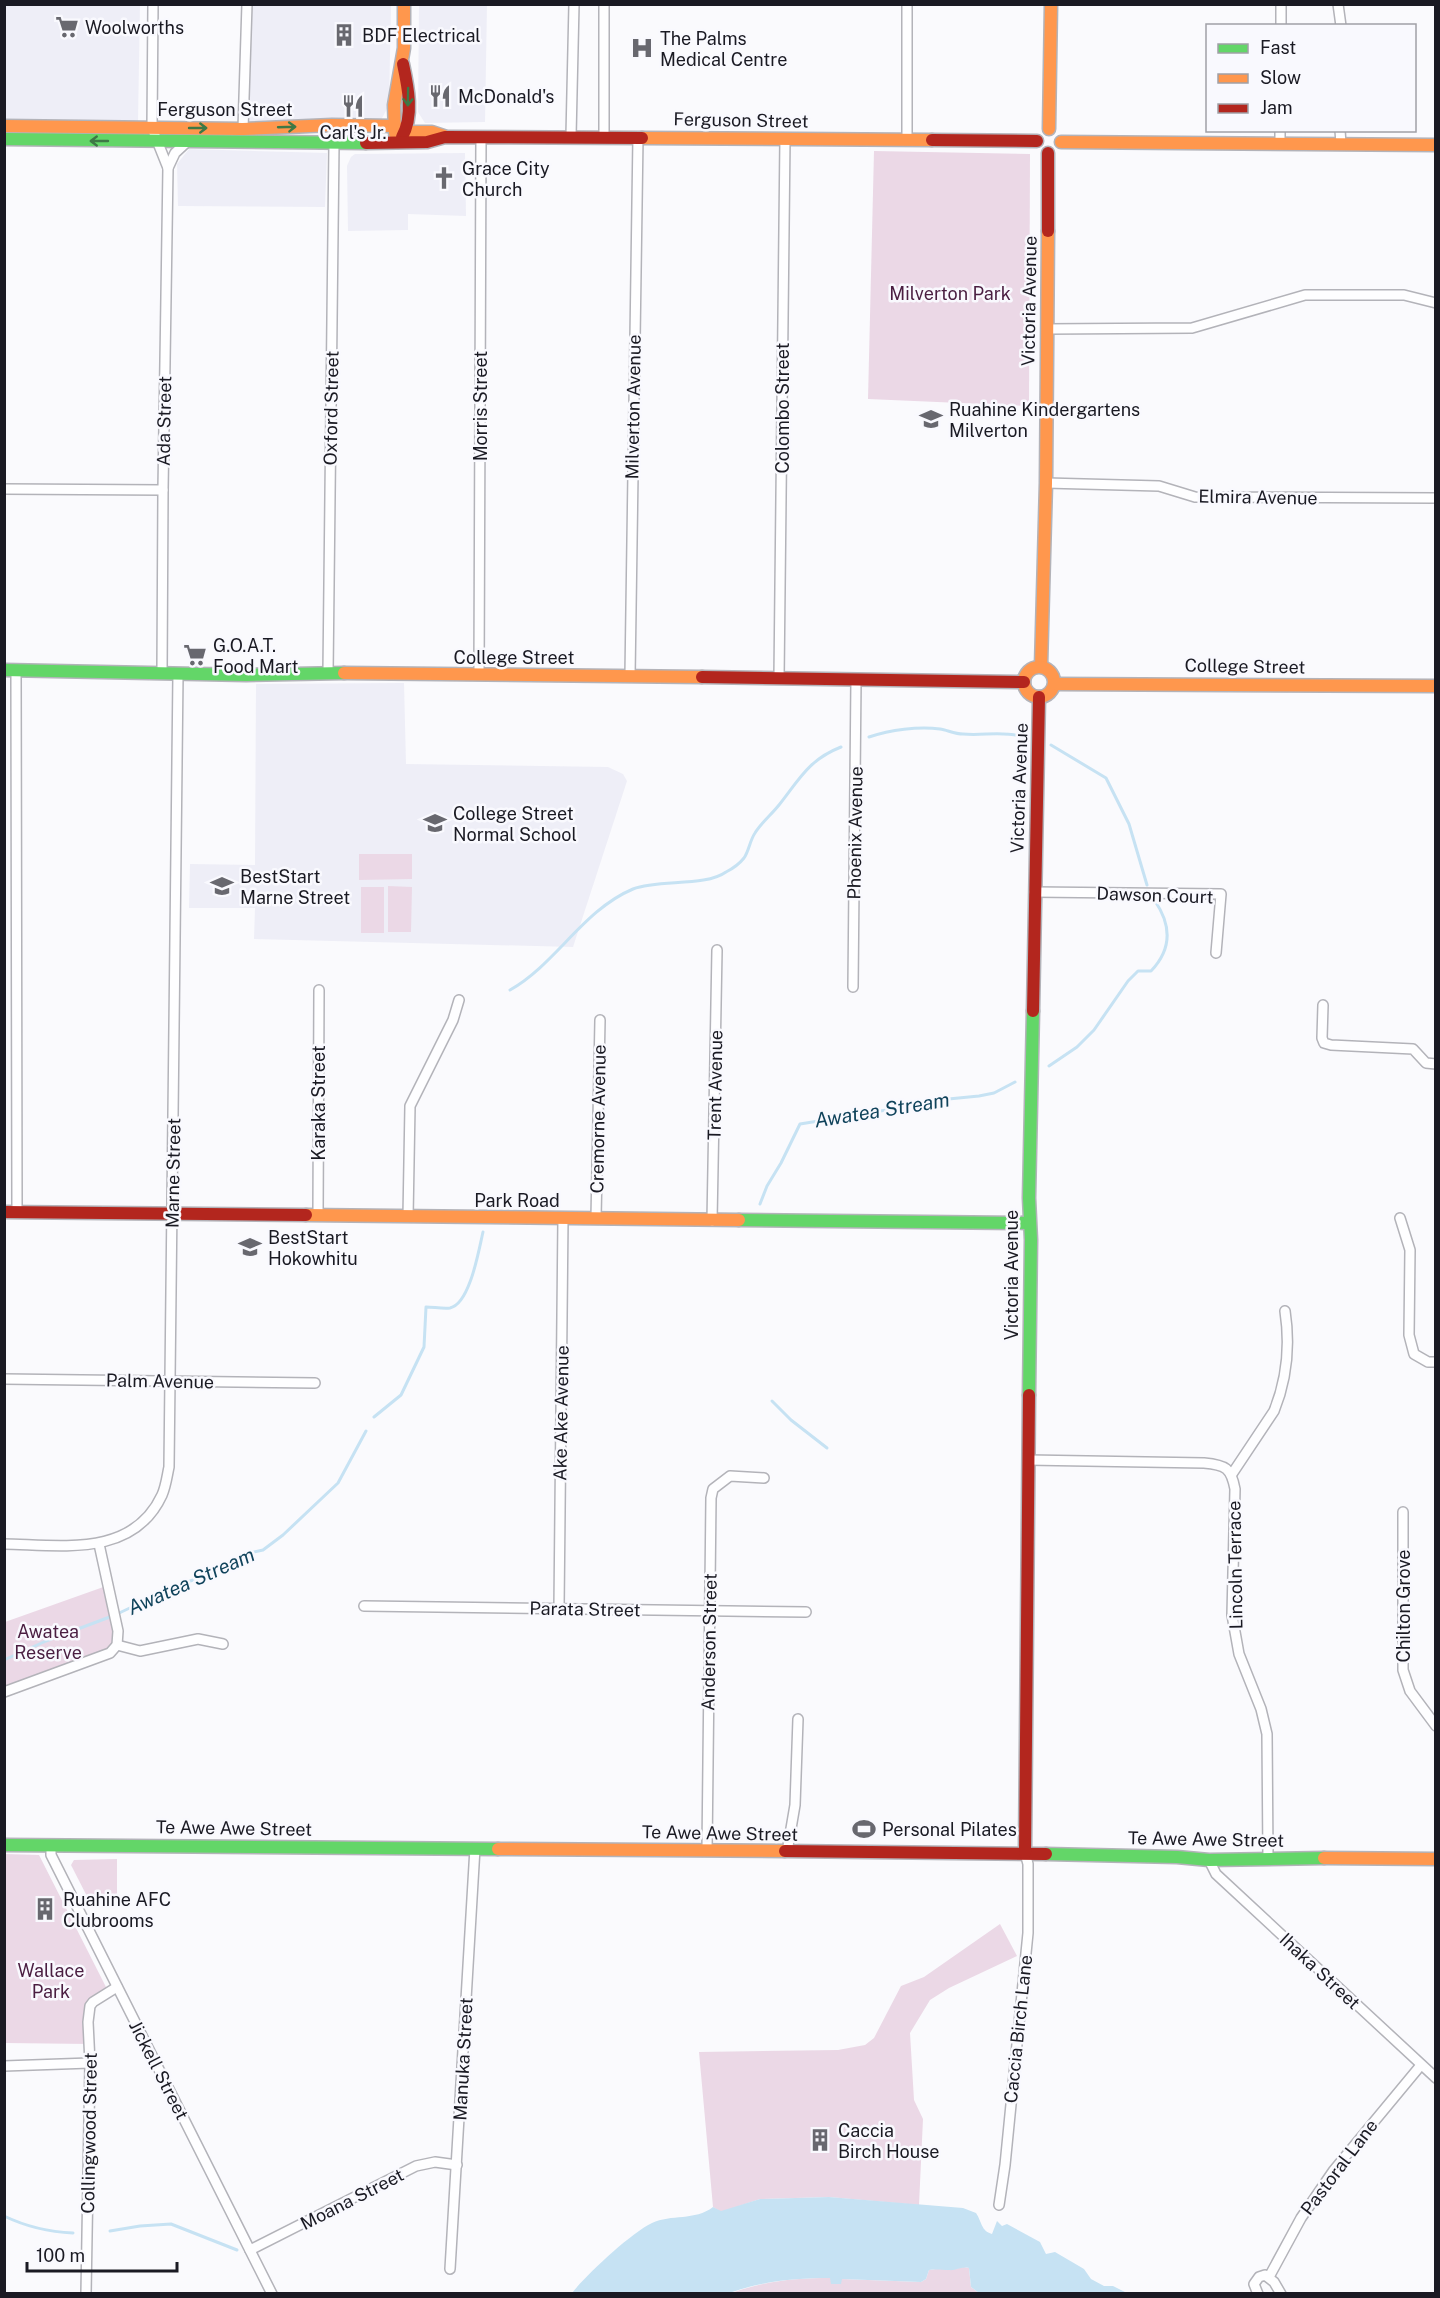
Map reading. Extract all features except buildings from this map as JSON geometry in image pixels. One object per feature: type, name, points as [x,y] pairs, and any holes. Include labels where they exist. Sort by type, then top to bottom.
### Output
[{"type":"street","points":[[153,4],[155,133]]},
{"type":"street","points":[[243,129],[247,4]]},
{"type":"street","points":[[397,142],[406,132],[408,84],[403,63],[404,4]]},
{"type":"street","points":[[571,136],[574,4]]},
{"type":"street","points":[[604,4],[604,137]]},
{"type":"street","points":[[907,4],[907,140]]},
{"type":"street","points":[[1048,129],[1051,4]]},
{"type":"street","points":[[1281,4],[1281,24]]},
{"type":"street","points":[[1338,4],[1341,24]]},
{"type":"street","points":[[397,142],[393,126],[396,87],[403,63]]},
{"type":"street","name":"Ferguson Street","points":[[4,126],[155,133],[332,125],[393,126],[406,132],[432,132],[445,137]]},
{"type":"street","points":[[1048,129],[1056,132],[1061,142],[1058,149],[1048,153],[1040,149],[1037,141],[1041,133],[1048,129]]},
{"type":"street","points":[[1340,132],[1341,144]]},
{"type":"street","name":"Ferguson Street","points":[[4,139],[128,141],[155,133],[189,140],[334,143],[427,142],[445,137],[571,136],[1037,141]]},
{"type":"street","name":"Ada Street","points":[[155,133],[168,168],[162,673]]},
{"type":"street","name":"Morris Street","points":[[479,675],[481,137]]},
{"type":"street","name":"Milverton Avenue","points":[[630,676],[638,137]]},
{"type":"street","points":[[1061,142],[1280,137],[1341,144],[1436,145]]},
{"type":"street","name":"Colombo Street","points":[[779,678],[785,138]]},
{"type":"street","points":[[168,168],[175,153],[189,140]]},
{"type":"street","name":"Oxford Street","points":[[328,673],[334,143]]},
{"type":"street","name":"Victoria Avenue","points":[[1041,666],[1046,483],[1048,153]]},
{"type":"street","points":[[1047,329],[1192,328],[1305,296],[1404,295],[1436,303]]},
{"type":"street","name":"Elmira Avenue","points":[[1046,483],[1159,486],[1195,497],[1436,498]]},
{"type":"street","points":[[4,489],[163,490]]},
{"type":"street","points":[[1041,666],[1051,671],[1055,684],[1049,693],[1039,697],[1030,694],[1024,682],[1031,668],[1041,666]]},
{"type":"street","points":[[10,670],[11,1212]]},
{"type":"street","name":"College Street","points":[[10,670],[178,674],[328,673],[1024,682]]},
{"type":"street","name":"Marne Street","points":[[4,1544],[99,1544],[119,1538],[135,1528],[151,1513],[163,1494],[169,1467],[178,674]]},
{"type":"street","name":"Phoenix Avenue","points":[[853,987],[856,680]]},
{"type":"street","name":"College Street","points":[[1055,684],[1436,686]]},
{"type":"street","name":"Victoria Avenue","points":[[1025,1852],[1029,1223],[1039,697]]},
{"type":"street","name":"Dawson Court","points":[[1035,892],[1221,894],[1216,953]]},
{"type":"street","name":"Trent Avenue","points":[[712,1221],[717,950]]},
{"type":"street","name":"Karaka Street","points":[[318,1216],[319,990]]},
{"type":"street","points":[[408,1217],[410,1106],[453,1020],[459,1000]]},
{"type":"street","points":[[1323,1005],[1322,1038],[1324,1043],[1413,1049],[1431,1064]]},
{"type":"street","name":"Cremorne Avenue","points":[[596,1218],[600,1020]]},
{"type":"street","name":"Park Road","points":[[11,1212],[1029,1223]]},
{"type":"street","name":"Ake Ake Avenue","points":[[559,1608],[563,1218]]},
{"type":"street","points":[[1400,1218],[1410,1250],[1409,1335],[1414,1354],[1428,1362],[1436,1362]]},
{"type":"street","points":[[1232,1474],[1274,1411],[1279,1399],[1287,1365],[1288,1327],[1285,1311]]},
{"type":"street","name":"Palm Avenue","points":[[4,1379],[315,1383]]},
{"type":"street","name":"Lincoln Terrace","points":[[1028,1460],[1204,1463],[1225,1468],[1232,1474],[1234,1489],[1232,1615],[1239,1654],[1261,1709],[1267,1734],[1268,1858]]},
{"type":"street","name":"Anderson Street","points":[[707,1851],[712,1489],[730,1476],[764,1478]]},
{"type":"street","name":"Chilton Grove","points":[[1403,1512],[1402,1670],[1410,1691],[1436,1726]]},
{"type":"street","points":[[4,1692],[110,1653],[117,1645],[118,1631],[99,1544]]},
{"type":"street","name":"Parata Street","points":[[364,1606],[806,1612]]},
{"type":"street","points":[[117,1645],[140,1651],[198,1640],[223,1644]]},
{"type":"street","points":[[788,1852],[795,1805],[798,1719]]},
{"type":"street","name":"Te Awe Awe Street","points":[[4,1845],[1025,1852],[1209,1860],[1268,1858],[1436,1860]]},
{"type":"street","name":"Jickell Street","points":[[51,1846],[51,1855],[272,2294]]},
{"type":"street","name":"Manuka Street","points":[[450,2269],[475,1848]]},
{"type":"street","name":"Caccia Birch Lane","points":[[999,2205],[1028,1933],[1028,1864],[1025,1852]]},
{"type":"street","name":"Ihaka Street","points":[[1209,1860],[1216,1874],[1436,2078]]},
{"type":"street","name":"Collingwood Street","points":[[86,2294],[90,2063],[88,2022],[90,2006],[93,2002],[117,1987]]},
{"type":"street","points":[[4,2066],[90,2063]]},
{"type":"street","name":"Pastoral Lane","points":[[1258,2294],[1254,2284],[1262,2276],[1269,2277],[1301,2218],[1334,2170],[1422,2065]]},
{"type":"street","name":"Moana Street","points":[[250,2250],[416,2166],[435,2162],[457,2165]]},
{"type":"street","points":[[1269,2277],[1281,2294]]},
{"type":"shaded area","points":[[5,4],[140,5],[138,121],[5,119]]},
{"type":"shaded area","points":[[252,5],[391,5],[389,105],[380,122],[249,123]]},
{"type":"shaded area","points":[[419,5],[487,5],[485,122],[425,123],[418,112]]},
{"type":"shaded area","points":[[189,149],[327,153],[325,207],[178,206],[177,164]]},
{"type":"shaded area","points":[[465,153],[466,216],[408,214],[408,230],[348,231],[347,166],[355,154]]},
{"type":"shaded area","name":"College Street Normal School","points":[[404,683],[406,764],[608,767],[623,774],[627,781],[573,947],[254,939],[255,908],[189,908],[190,864],[255,865],[256,684]]},
{"type":"green space","name":"Milverton Park","points":[[874,151],[1030,154],[1029,406],[868,399]]},
{"type":"green space","points":[[359,854],[412,854],[412,879],[359,880]]},
{"type":"green space","points":[[388,886],[412,887],[411,932],[388,932]]},
{"type":"green space","points":[[361,887],[384,887],[384,933],[361,933]]},
{"type":"green space","name":"Awatea Reserve","points":[[109,1585],[118,1631],[110,1653],[5,1692],[5,1622]]},
{"type":"green space","name":"Wallace Park","points":[[5,1854],[39,1855],[107,1989],[93,2002],[90,2044],[5,2043]]},
{"type":"green space","points":[[117,1859],[117,1908],[93,1908],[71,1865],[74,1860]]},
{"type":"green space","points":[[1000,1924],[1017,1956],[949,1988],[930,2000],[910,2033],[914,2100],[923,2119],[919,2205],[829,2197],[760,2199],[721,2212],[713,2207],[699,2052],[838,2050],[865,2045],[874,2038],[901,1986],[924,1977]]},
{"type":"green space","points":[[969,2268],[971,2287],[979,2293],[729,2294],[767,2283],[805,2279],[831,2278],[831,2284],[841,2284],[841,2279],[921,2282],[926,2279],[929,2270]]},
{"type":"water","points":[[829,2197],[963,2208],[976,2213],[988,2233],[992,2234],[997,2221],[1002,2226],[1007,2224],[1040,2242],[1046,2254],[1055,2252],[1084,2269],[1091,2279],[1104,2286],[1113,2286],[1127,2293],[979,2293],[971,2287],[969,2268],[966,2268],[929,2270],[926,2279],[921,2282],[842,2279],[841,2284],[831,2284],[830,2278],[817,2278],[767,2283],[729,2293],[572,2293],[609,2255],[643,2228],[659,2220],[691,2216],[713,2207],[721,2211],[760,2199]]},
{"type":"waterway","name":"Awatea Stream","points":[[869,737],[913,728],[940,729],[960,734],[1019,736]]},
{"type":"waterway","name":"Awatea Stream","points":[[1051,745],[1106,778],[1129,824],[1147,885]]},
{"type":"waterway","name":"Awatea Stream","points":[[510,990],[542,966],[584,923],[615,898],[644,886],[706,880],[733,868],[744,858],[757,829],[805,771],[820,758],[841,747]]},
{"type":"waterway","points":[[1049,1066],[1077,1047],[1094,1030],[1128,981],[1138,971],[1151,971],[1158,963],[1166,946],[1167,928],[1161,910],[1155,901]]},
{"type":"waterway","name":"Awatea Stream","points":[[760,1204],[800,1124],[928,1101],[979,1096],[994,1093],[1015,1082]]},
{"type":"waterway","name":"Awatea Stream","points":[[374,1417],[401,1395],[424,1347],[426,1307],[450,1308],[463,1297],[472,1275],[483,1232]]},
{"type":"waterway","points":[[772,1401],[791,1420],[827,1448]]},
{"type":"waterway","name":"Awatea Stream","points":[[4,1660],[46,1641],[115,1615],[176,1586],[210,1574],[245,1554],[263,1550],[283,1535],[338,1483],[366,1431]]},
{"type":"waterway","name":"Awatea Stream","points":[[4,2216],[38,2228],[73,2233]]},
{"type":"waterway","points":[[110,2231],[171,2224],[237,2250]]},
{"type":"traffic: fast","points":[[4,139],[366,143]]},
{"type":"traffic: fast","points":[[4,670],[246,675],[344,673]]},
{"type":"traffic: fast","points":[[1029,1395],[1031,1240],[1029,1198],[1033,1011]]},
{"type":"traffic: fast","points":[[739,1220],[1029,1223]]},
{"type":"traffic: fast","points":[[4,1845],[498,1849]]},
{"type":"traffic: fast","points":[[1046,1854],[1177,1857],[1209,1860],[1324,1858]]},
{"type":"traffic: slow","points":[[395,133],[394,105],[404,48],[404,4]]},
{"type":"traffic: slow","points":[[1049,129],[1051,4]]},
{"type":"traffic: slow","points":[[4,126],[243,129],[332,125],[393,126],[407,132],[432,132],[444,136]]},
{"type":"traffic: slow","points":[[642,138],[932,140]]},
{"type":"traffic: slow","points":[[1061,142],[1436,145]]},
{"type":"traffic: slow","points":[[1041,666],[1046,483],[1048,231]]},
{"type":"traffic: slow","points":[[1039,667],[1050,671],[1054,682],[1050,693],[1039,697],[1028,693],[1024,682],[1028,671],[1039,667]]},
{"type":"traffic: slow","points":[[344,673],[702,677]]},
{"type":"traffic: slow","points":[[1055,684],[1436,686]]},
{"type":"traffic: slow","points":[[306,1215],[739,1220]]},
{"type":"traffic: slow","points":[[498,1849],[785,1851]]},
{"type":"traffic: slow","points":[[1324,1858],[1436,1859]]},
{"type":"traffic: jam","points":[[402,137],[409,111],[403,64]]},
{"type":"traffic: jam","points":[[366,143],[427,142],[445,137],[642,138]]},
{"type":"traffic: jam","points":[[932,140],[1037,141]]},
{"type":"traffic: jam","points":[[1048,153],[1048,231]]},
{"type":"traffic: jam","points":[[702,677],[1024,682]]},
{"type":"traffic: jam","points":[[1033,1011],[1039,697]]},
{"type":"traffic: jam","points":[[4,1212],[306,1215]]},
{"type":"traffic: jam","points":[[1025,1853],[1029,1395]]},
{"type":"traffic: jam","points":[[785,1851],[1046,1854]]},
{"type":"place","name":"Woolworths","points":[[67,27]]},
{"type":"place","name":"BDF Electrical","points":[[344,35]]},
{"type":"place","name":"The Palms Medical Centre","points":[[642,48]]},
{"type":"place","name":"McDonald's","points":[[440,96]]},
{"type":"place","name":"Carl's Jr.","points":[[353,106]]},
{"type":"place","name":"Grace City Church","points":[[444,178]]},
{"type":"place","name":"Ruahine Kindergartens Milverton","points":[[931,419]]},
{"type":"place","name":"G.O.A.T. Food Mart","points":[[195,655]]},
{"type":"place","name":"College Street Normal School","points":[[435,823]]},
{"type":"place","name":"BestStart Marne Street","points":[[222,886]]},
{"type":"place","name":"BestStart Hokowhitu","points":[[250,1247]]},
{"type":"place","name":"Personal Pilates","points":[[864,1829]]},
{"type":"place","name":"Ruahine AFC Clubrooms","points":[[45,1909]]},
{"type":"place","name":"Caccia Birch House","points":[[820,2140]]}]
